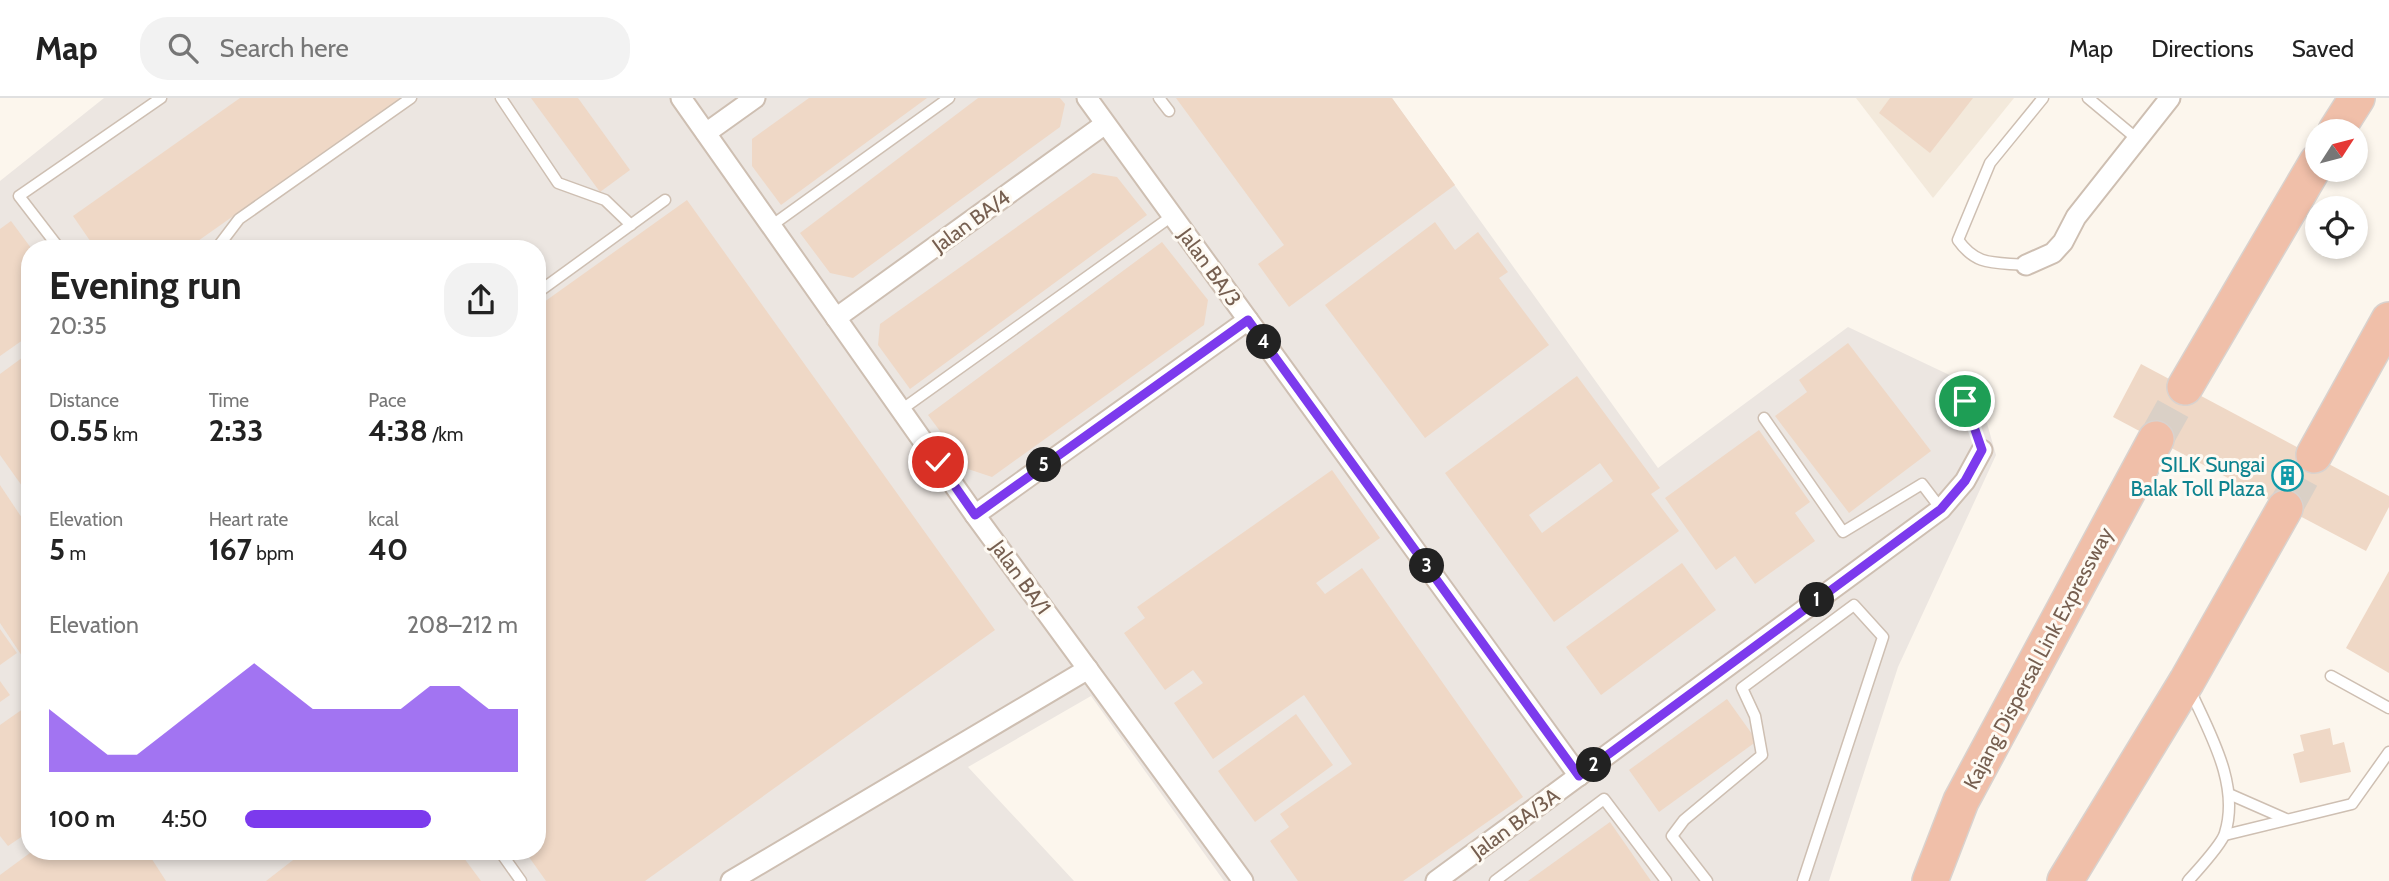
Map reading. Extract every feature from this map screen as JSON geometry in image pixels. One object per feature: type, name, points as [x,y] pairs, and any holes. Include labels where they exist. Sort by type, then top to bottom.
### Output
[{"type":"highway","points":[[2344,119],[2357,98]]},
{"type":"highway","points":[[2185,387],[2305,182]]},
{"type":"highway","points":[[2315,455],[2389,320]]},
{"type":"highway","name":"Kajang Dispersal Link Expressway","points":[[1930,881],[1961,801],[2156,439]]},
{"type":"highway","points":[[2064,881],[2187,681],[2285,508]]},
{"type":"street","name":"Jalan BA/1","points":[[681,98],[975,515],[1243,881]]},
{"type":"street","points":[[706,134],[755,98]]},
{"type":"street","name":"Jalan BA/3","points":[[1087,98],[1579,776]]},
{"type":"street","points":[[2026,265],[2053,253],[2063,242],[2076,217],[2170,98]]},
{"type":"street","name":"Jalan BA/4","points":[[836,318],[1105,124]]},
{"type":"street","points":[[975,515],[1248,320]]},
{"type":"street","name":"Jalan BA/3A","points":[[1436,881],[1941,509],[1965,481],[1982,450]]},
{"type":"street","points":[[731,881],[1088,669]]},
{"type":"lane","points":[[53,240],[19,196],[161,98]]},
{"type":"lane","points":[[223,240],[239,219],[411,98]]},
{"type":"lane","points":[[500,98],[558,183],[605,200],[631,225]]},
{"type":"lane","points":[[771,226],[949,98]]},
{"type":"lane","points":[[1159,98],[1169,111]]},
{"type":"lane","points":[[2026,265],[1977,260],[1966,252],[1958,240],[1990,163],[2043,98]]},
{"type":"lane","points":[[2088,98],[2136,138]]},
{"type":"lane","points":[[546,286],[665,200]]},
{"type":"lane","points":[[901,410],[1172,216]]},
{"type":"lane","points":[[1965,401],[1982,450]]},
{"type":"lane","points":[[1764,418],[1843,531],[1923,484],[1941,509]]},
{"type":"lane","points":[[1707,881],[1672,836],[1684,820],[1762,755],[1755,716],[1742,688],[1854,605],[1884,637],[1803,881]]},
{"type":"lane","points":[[2330,676],[2389,708]]},
{"type":"lane","points":[[2187,681],[2219,756],[2229,794],[2225,835],[2188,881]]},
{"type":"lane","points":[[2225,835],[2352,804],[2389,752]]},
{"type":"lane","points":[[2229,794],[2286,818]]},
{"type":"lane","points":[[1494,881],[1604,799],[1666,881]]},
{"type":"lane","points":[[506,860],[520,881]]},
{"type":"shaded area","points":[[104,98],[1392,98],[1658,468],[1848,327],[1977,388],[1996,455],[1898,667],[1829,881],[1224,881],[1091,696],[968,767],[1074,881],[0,881],[0,181]]},
{"type":"shaded area","points":[[1856,98],[2014,98],[1933,198]]},
{"type":"building","points":[[240,98],[401,98],[199,240],[90,240],[73,216]]},
{"type":"building","points":[[531,98],[578,98],[630,170],[600,192]]},
{"type":"building","points":[[809,98],[927,98],[781,205],[752,166],[752,139]]},
{"type":"building","points":[[978,98],[1060,98],[1065,104],[1060,127],[853,278],[830,273],[800,233]]},
{"type":"building","points":[[1176,98],[1392,98],[1455,185],[1289,307],[1258,264],[1284,245]]},
{"type":"building","points":[[1890,98],[1973,98],[1930,153],[1879,113]]},
{"type":"building","points":[[1093,173],[1117,177],[1147,215],[910,389],[878,345],[880,324]]},
{"type":"building","points":[[687,200],[995,630],[645,881],[546,881],[531,860],[546,860],[546,301]]},
{"type":"building","points":[[11,221],[25,240],[21,240],[21,341],[0,356],[0,229]]},
{"type":"building","points":[[1435,222],[1455,250],[1478,232],[1508,272],[1499,278],[1549,345],[1425,438],[1325,305]]},
{"type":"building","points":[[1162,242],[1208,300],[1204,325],[992,477],[968,469],[928,415]]},
{"type":"building","points":[[1848,343],[1931,451],[1849,513],[1775,416],[1807,392],[1799,380]]},
{"type":"building","points":[[21,359],[21,485],[0,455],[0,374]]},
{"type":"building","name":"SILK Sungai Balak Toll Plaza","points":[[2141,364],[2389,496],[2389,507],[2366,551],[2113,417]]},
{"type":"building","points":[[1577,376],[1660,488],[1651,494],[1679,531],[1554,622],[1445,473]],"holes":[[[1600,463],[1613,481],[1542,533],[1529,515]]]},
{"type":"building","points":[[1759,430],[1810,502],[1795,513],[1815,541],[1755,584],[1735,556],[1716,570],[1665,498]]},
{"type":"building","points":[[1332,470],[1380,538],[1316,583],[1325,594],[1362,568],[1523,797],[1403,881],[1298,881],[1270,841],[1289,827],[1280,814],[1352,764],[1304,695],[1213,759],[1174,703],[1203,683],[1193,670],[1165,690],[1124,633],[1145,618],[1137,607]]},
{"type":"building","points":[[0,485],[21,516],[21,654],[0,623]]},
{"type":"building","points":[[1682,563],[1716,610],[1601,695],[1566,647]]},
{"type":"building","points":[[2389,571],[2389,673],[2346,648]]},
{"type":"building","points":[[0,629],[17,653],[0,665]]},
{"type":"building","points":[[0,681],[10,695],[0,702]]},
{"type":"building","points":[[1727,699],[1757,741],[1659,812],[1629,770]]},
{"type":"building","points":[[21,710],[21,837],[8,846],[0,836],[0,725]]},
{"type":"building","points":[[1296,714],[1333,765],[1255,822],[1218,771]]},
{"type":"building","points":[[2330,728],[2333,745],[2344,742],[2351,772],[2300,783],[2293,754],[2304,751],[2300,735]]},
{"type":"building","points":[[1610,822],[1651,881],[1528,881]]},
{"type":"building","points":[[21,860],[152,860],[166,881],[0,881],[0,875]]},
{"type":"building","points":[[293,860],[465,860],[481,881],[266,881]]},
{"type":"tunnel","points":[[2156,439],[2185,387]]},
{"type":"tunnel","points":[[2285,508],[2314,455]]},
{"type":"place","name":"SILK Sungai Balak Toll Plaza","points":[[2288,476]]},
{"type":"route","points":[[938,462],[975,515],[1248,320],[1579,776],[1941,509],[1965,481],[1982,450],[1965,401]]}]
